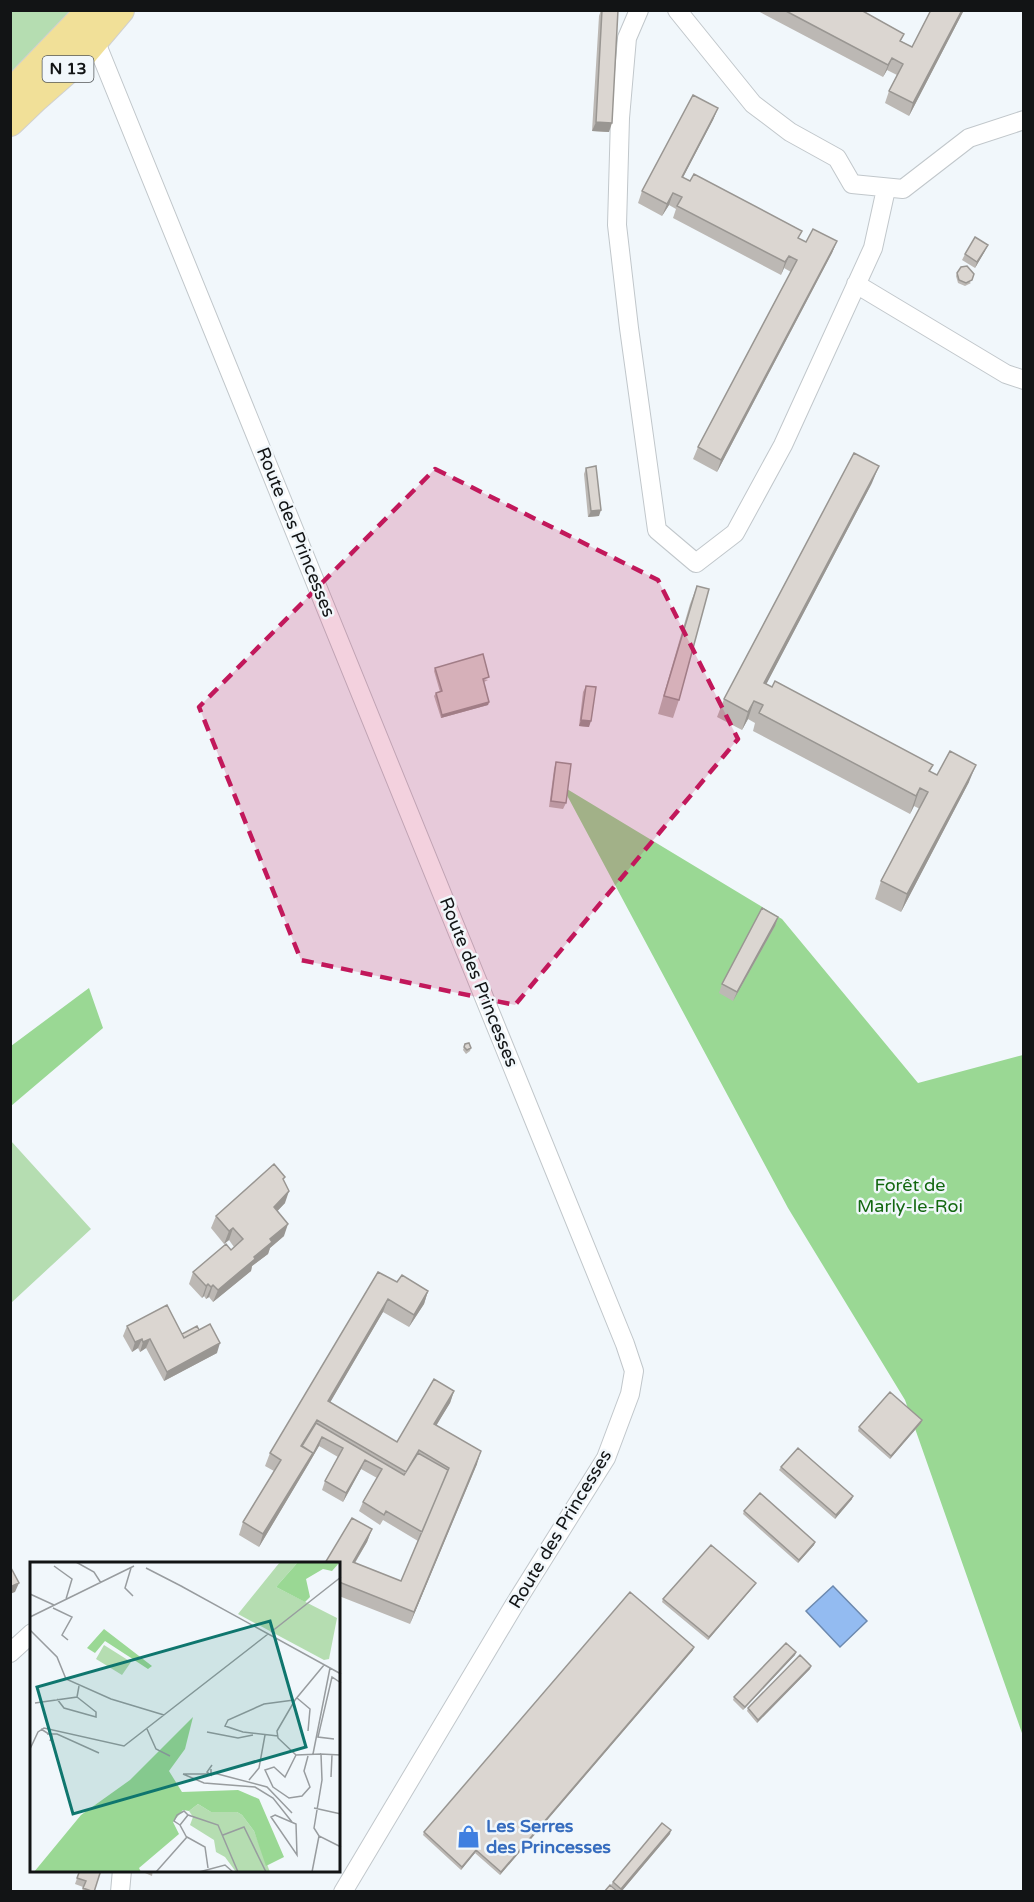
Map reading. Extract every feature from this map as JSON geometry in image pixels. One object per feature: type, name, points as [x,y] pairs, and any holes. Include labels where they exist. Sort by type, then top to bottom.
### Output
[{"type":"main road","name":"N 13","points":[[10,94],[90,19],[120,10]]},
{"type":"main road","name":"N 13","points":[[10,122],[76,62],[90,19]]},
{"type":"street","points":[[639,10],[627,38],[620,118],[617,225],[633,361],[657,530],[696,563],[735,533],[783,446],[873,248],[886,189]]},
{"type":"street","points":[[677,10],[753,104],[790,132],[837,158],[852,184],[903,189],[969,138],[1023,120]]},
{"type":"street","name":"Route des Princesses","points":[[90,19],[621,1333],[634,1371],[630,1394],[606,1458],[513,1607],[343,1892]]},
{"type":"street","points":[[856,284],[1006,374],[1023,380]]},
{"type":"street","points":[[10,1653],[30,1635]]},
{"type":"street","points":[[120,1892],[122,1872]]},
{"type":"highlighted area","points":[[435,469],[658,580],[738,739],[515,1005],[301,960],[199,707]]},
{"type":"green space","points":[[11,11],[89,11],[11,92]]},
{"type":"green space","name":"Forêt de Marly-le-Roi","points":[[562,786],[782,919],[918,1083],[1023,1055],[1023,1736],[905,1400],[788,1208]]},
{"type":"green space","points":[[89,988],[103,1028],[11,1106],[11,1046]]},
{"type":"green space","points":[[11,1141],[91,1229],[11,1303]]},
{"type":"water","points":[[833,1586],[867,1621],[840,1647],[806,1611]]},
{"type":"building","points":[[602,10],[618,10],[612,123],[596,122]]},
{"type":"building","points":[[784,10],[861,10],[904,34],[900,41],[912,47],[931,10],[962,10],[913,103],[889,91],[903,64],[892,58],[888,65]]},
{"type":"building","points":[[693,95],[718,108],[682,177],[690,181],[694,174],[802,231],[798,238],[806,242],[813,229],[837,241],[721,460],[698,447],[797,260],[789,256],[785,262],[677,206],[682,197],[673,193],[667,204],[642,191]]},
{"type":"building","points":[[975,237],[988,245],[977,262],[965,254]]},
{"type":"building","points":[[967,266],[974,274],[972,280],[966,283],[959,280],[957,273],[961,267]]},
{"type":"building","points":[[854,453],[879,466],[764,683],[772,687],[775,681],[933,765],[929,771],[937,775],[950,751],[976,765],[907,894],[881,881],[928,792],[920,788],[916,796],[759,713],[763,705],[754,701],[748,712],[724,699]]},
{"type":"building","points":[[596,466],[601,510],[591,511],[586,468]]},
{"type":"building","points":[[697,586],[709,589],[679,700],[664,696]]},
{"type":"building","points":[[483,654],[489,677],[483,679],[489,702],[442,715],[436,693],[442,691],[435,668]]},
{"type":"building","points":[[586,686],[596,687],[591,721],[581,720]]},
{"type":"building","points":[[556,762],[571,764],[566,803],[551,801]]},
{"type":"building","points":[[762,908],[778,917],[737,992],[722,984]]},
{"type":"building","points":[[469,1043],[471,1048],[467,1050],[464,1047]]},
{"type":"building","points":[[274,1164],[285,1177],[283,1179],[289,1191],[274,1207],[288,1224],[270,1239],[272,1242],[254,1257],[255,1259],[218,1290],[213,1285],[206,1286],[193,1272],[226,1244],[231,1250],[243,1239],[233,1228],[229,1231],[216,1216]]},
{"type":"building","points":[[378,1272],[397,1282],[402,1275],[428,1291],[414,1315],[388,1299],[328,1401],[397,1442],[434,1379],[454,1391],[434,1424],[481,1451],[414,1612],[340,1582],[340,1562],[326,1562],[352,1518],[372,1529],[353,1562],[401,1581],[449,1468],[419,1450],[406,1472],[317,1420],[301,1446],[313,1453],[263,1534],[243,1522],[281,1460],[270,1453]]},
{"type":"building","points":[[167,1305],[184,1338],[210,1324],[220,1343],[167,1372],[150,1339],[135,1342],[127,1326]]},
{"type":"building","points":[[197,1326],[199,1330],[184,1338],[182,1334]]},
{"type":"building","points":[[890,1392],[922,1420],[891,1456],[859,1427]]},
{"type":"building","points":[[316,1423],[404,1475],[418,1453],[448,1470],[422,1532],[386,1511],[384,1515],[363,1502],[382,1469],[365,1460],[346,1493],[325,1481],[343,1448],[322,1437],[312,1456],[313,1453],[302,1446]]},
{"type":"building","points":[[798,1448],[853,1496],[836,1515],[781,1467]]},
{"type":"building","points":[[760,1493],[815,1542],[799,1560],[744,1511]]},
{"type":"building","points":[[711,1545],[756,1583],[709,1637],[663,1599]]},
{"type":"building","points":[[10,1566],[19,1583],[10,1587]]},
{"type":"building","points":[[630,1592],[694,1647],[501,1872],[476,1850],[462,1867],[424,1832]]},
{"type":"building","points":[[786,1643],[796,1652],[745,1707],[734,1697]]},
{"type":"building","points":[[800,1655],[811,1666],[758,1720],[748,1708]]},
{"type":"building","points":[[662,1823],[671,1830],[621,1889],[613,1882]]},
{"type":"building","points":[[79,1872],[100,1872],[94,1892],[83,1888],[86,1881],[77,1878]]},
{"type":"building","points":[[610,1885],[618,1892],[604,1892]]},
{"type":"place","name":"Les Serres des Princesses","points":[[468,1836]]}]
